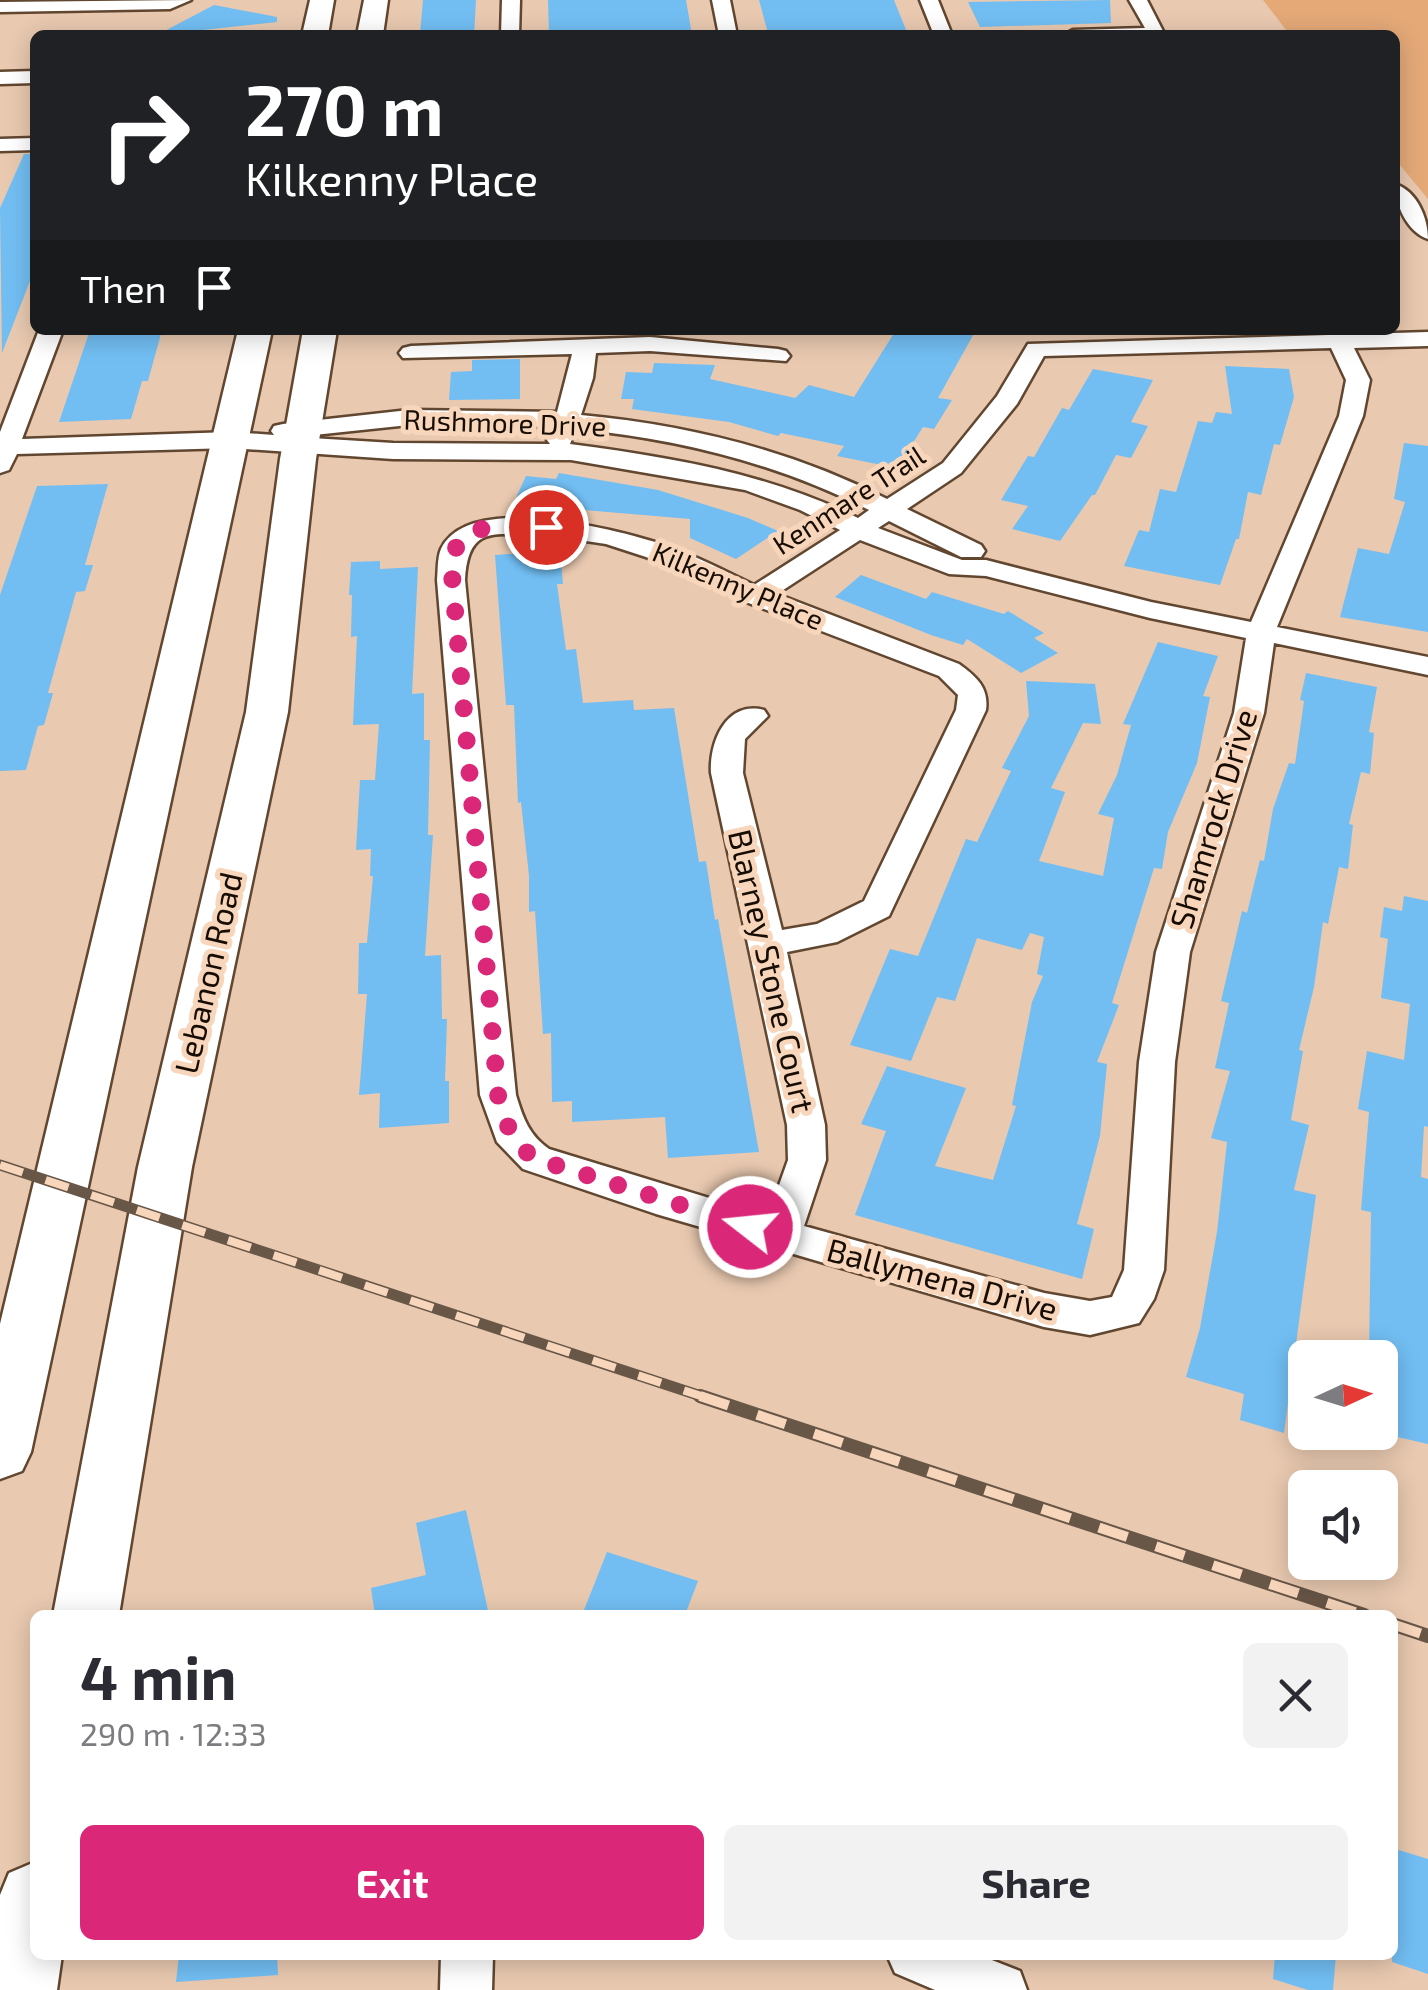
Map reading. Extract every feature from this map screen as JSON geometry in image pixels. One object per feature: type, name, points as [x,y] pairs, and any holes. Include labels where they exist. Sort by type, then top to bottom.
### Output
[{"type":"main road","points":[[316,30],[322,0]]},
{"type":"main road","points":[[371,30],[376,0]]},
{"type":"main road","points":[[0,1452],[253,335]]},
{"type":"main road","name":"Lebanon Road","points":[[87,1610],[166,1167],[267,712],[302,436],[319,335]]},
{"type":"main road","points":[[19,1990],[30,1927]]},
{"type":"street","points":[[510,30],[512,0]]},
{"type":"street","points":[[721,0],[727,30]]},
{"type":"street","points":[[929,0],[942,30]]},
{"type":"street","points":[[1138,0],[1156,30]]},
{"type":"street","points":[[0,8],[181,2]]},
{"type":"street","points":[[0,64],[30,63]]},
{"type":"street","points":[[0,78],[30,77]]},
{"type":"street","points":[[0,145],[30,144]]},
{"type":"street","points":[[1404,216],[1428,233]]},
{"type":"street","points":[[2,453],[49,335]]},
{"type":"street","points":[[1340,342],[1428,338]]},
{"type":"street","name":"Kenmare Trail","points":[[756,596],[952,468],[1008,399],[1036,349],[1340,342]]},
{"type":"street","name":"Shamrock Drive","points":[[1124,1311],[1134,1299],[1144,1270],[1156,1062],[1173,952],[1249,714],[1262,631],[1351,416],[1358,380],[1340,342]]},
{"type":"street","points":[[556,452],[581,378],[585,345]]},
{"type":"street","points":[[411,353],[680,345],[778,356]]},
{"type":"street","name":"Rushmore Drive","points":[[302,436],[334,420],[566,420],[747,451],[802,470],[983,556],[986,568]]},
{"type":"street","name":"Rushmore Drive","points":[[2,453],[302,436],[393,451],[556,452],[687,470],[752,484],[809,504],[859,530],[959,568],[986,568],[1120,604],[1428,666]]},
{"type":"street","name":"Kilkenny Place","points":[[485,528],[546,527],[609,537],[682,561],[756,596],[949,670],[965,682],[973,695],[971,710],[877,908],[824,934],[768,944]]},
{"type":"street","name":"Ballymena Drive","points":[[485,528],[466,536],[453,551],[451,580],[498,1095],[504,1118],[522,1150],[536,1159],[781,1236],[1067,1316],[1090,1318],[1124,1311]]},
{"type":"street","name":"Blarney Stone Court","points":[[753,716],[732,728],[726,760],[808,1142],[802,1184],[781,1236]]},
{"type":"street","points":[[466,1990],[467,1960]]},
{"type":"street","points":[[926,1960],[1002,1990]]},
{"type":"shaded area","points":[[1263,0],[1428,0],[1428,199],[1400,165],[1400,30],[1286,30]]},
{"type":"building","points":[[423,0],[476,0],[474,30],[420,30]]},
{"type":"building","points":[[548,0],[686,0],[691,30],[549,30]]},
{"type":"building","points":[[759,0],[894,0],[906,30],[767,30]]},
{"type":"building","points":[[1110,0],[1111,23],[980,27],[968,2]]},
{"type":"building","points":[[214,5],[277,17],[277,22],[166,30]]},
{"type":"building","points":[[24,154],[30,154],[30,281],[2,353],[0,208]]},
{"type":"building","points":[[88,335],[161,335],[148,381],[142,381],[131,419],[59,422]]},
{"type":"building","points":[[893,335],[973,335],[938,398],[952,400],[934,429],[923,427],[897,468],[837,456],[844,446],[781,433],[778,436],[729,422],[632,409],[634,399],[621,399],[626,372],[652,373],[654,363],[715,365],[710,379],[795,398],[809,385],[854,397]]},
{"type":"building","points":[[520,359],[520,399],[449,400],[451,372],[472,371],[472,360]]},
{"type":"building","points":[[1225,366],[1289,369],[1294,397],[1280,445],[1274,444],[1261,495],[1248,492],[1239,539],[1220,585],[1124,566],[1139,530],[1149,532],[1160,489],[1176,492],[1198,421],[1212,423],[1216,412],[1232,414]]},
{"type":"building","points":[[1093,369],[1153,380],[1131,422],[1148,426],[1131,458],[1116,455],[1095,495],[1060,541],[1012,529],[1028,506],[1001,500],[1028,456],[1034,457],[1062,408],[1069,410]]},
{"type":"building","points":[[1404,443],[1428,446],[1428,632],[1340,617],[1358,548],[1389,554],[1405,502],[1394,499]]},
{"type":"building","points":[[559,473],[658,490],[778,531],[736,559],[690,538],[690,519],[513,504],[526,476],[556,479]]},
{"type":"building","points":[[108,484],[85,565],[93,565],[85,591],[76,592],[48,693],[53,693],[44,725],[38,726],[26,770],[0,771],[0,595],[37,486]]},
{"type":"building","points":[[560,551],[563,584],[557,584],[566,650],[576,649],[583,703],[633,700],[634,710],[674,708],[699,862],[706,861],[715,920],[718,919],[759,1152],[668,1158],[665,1117],[572,1122],[572,1101],[552,1102],[551,1033],[543,1034],[535,911],[529,912],[529,876],[521,802],[518,803],[514,705],[506,705],[495,555]]},
{"type":"building","points":[[380,561],[380,569],[418,567],[412,694],[424,693],[424,740],[430,740],[428,835],[433,835],[425,956],[441,955],[449,1123],[379,1128],[380,1093],[359,1095],[367,994],[358,994],[359,943],[367,943],[373,876],[371,849],[356,850],[360,780],[375,780],[379,724],[353,725],[357,636],[351,637],[349,595],[351,562]]},
{"type":"building","points":[[861,575],[926,599],[932,592],[1004,614],[1008,611],[1044,633],[1034,638],[1058,653],[1021,673],[967,639],[963,645],[931,635],[835,597]]},
{"type":"building","points":[[1158,642],[1218,656],[1203,696],[1210,697],[1197,763],[1168,832],[1162,869],[1154,868],[1112,1003],[1119,1005],[1097,1062],[1107,1064],[1100,1136],[1077,1224],[1094,1229],[1082,1279],[855,1215],[886,1131],[861,1124],[887,1066],[966,1088],[935,1166],[993,1180],[1016,1106],[1012,1105],[1032,1002],[1043,976],[1037,974],[1044,937],[1030,933],[1022,950],[977,938],[955,1001],[937,997],[911,1061],[850,1045],[890,949],[918,956],[966,839],[977,842],[1011,771],[1002,768],[1029,716],[1026,681],[1095,684],[1101,724],[1083,723],[1051,788],[1065,792],[1039,861],[1103,876],[1114,818],[1098,814],[1117,775],[1131,725],[1123,724]]},
{"type":"building","points":[[1306,673],[1377,687],[1369,732],[1374,733],[1370,774],[1361,772],[1349,824],[1353,825],[1348,869],[1339,867],[1328,924],[1323,922],[1314,987],[1299,1050],[1303,1051],[1291,1120],[1309,1125],[1294,1190],[1316,1195],[1297,1340],[1288,1340],[1284,1433],[1240,1420],[1244,1394],[1186,1377],[1200,1328],[1217,1232],[1227,1142],[1211,1138],[1230,1071],[1215,1068],[1229,1003],[1221,1001],[1242,911],[1247,913],[1260,860],[1264,861],[1273,809],[1289,763],[1295,764],[1304,701],[1300,700]]},
{"type":"building","points":[[1404,896],[1428,901],[1428,1127],[1424,1126],[1421,1177],[1428,1179],[1428,1444],[1398,1437],[1398,1340],[1369,1340],[1371,1212],[1361,1210],[1369,1112],[1358,1109],[1367,1051],[1404,1060],[1410,1004],[1381,998],[1388,939],[1380,937],[1384,907],[1402,911]]},
{"type":"building","points":[[466,1510],[488,1610],[374,1610],[371,1588],[426,1575],[416,1523]]},
{"type":"building","points":[[607,1552],[698,1581],[687,1610],[584,1610]]},
{"type":"building","points":[[1398,1850],[1428,1859],[1428,1974],[1392,1962],[1398,1960]]},
{"type":"building","points":[[178,1960],[277,1960],[278,1975],[176,1982]]},
{"type":"building","points":[[1275,1960],[1336,1960],[1333,1990],[1308,1990],[1273,1979]]},
{"type":"railway","points":[[0,1165],[707,1398]]},
{"type":"railway","points":[[700,1396],[1349,1610]]},
{"type":"railway","points":[[1398,1626],[1428,1636]]},
{"type":"route","points":[[546,527],[475,530],[453,551],[451,564],[498,1095],[504,1118],[522,1150],[536,1159],[750,1227]]}]
